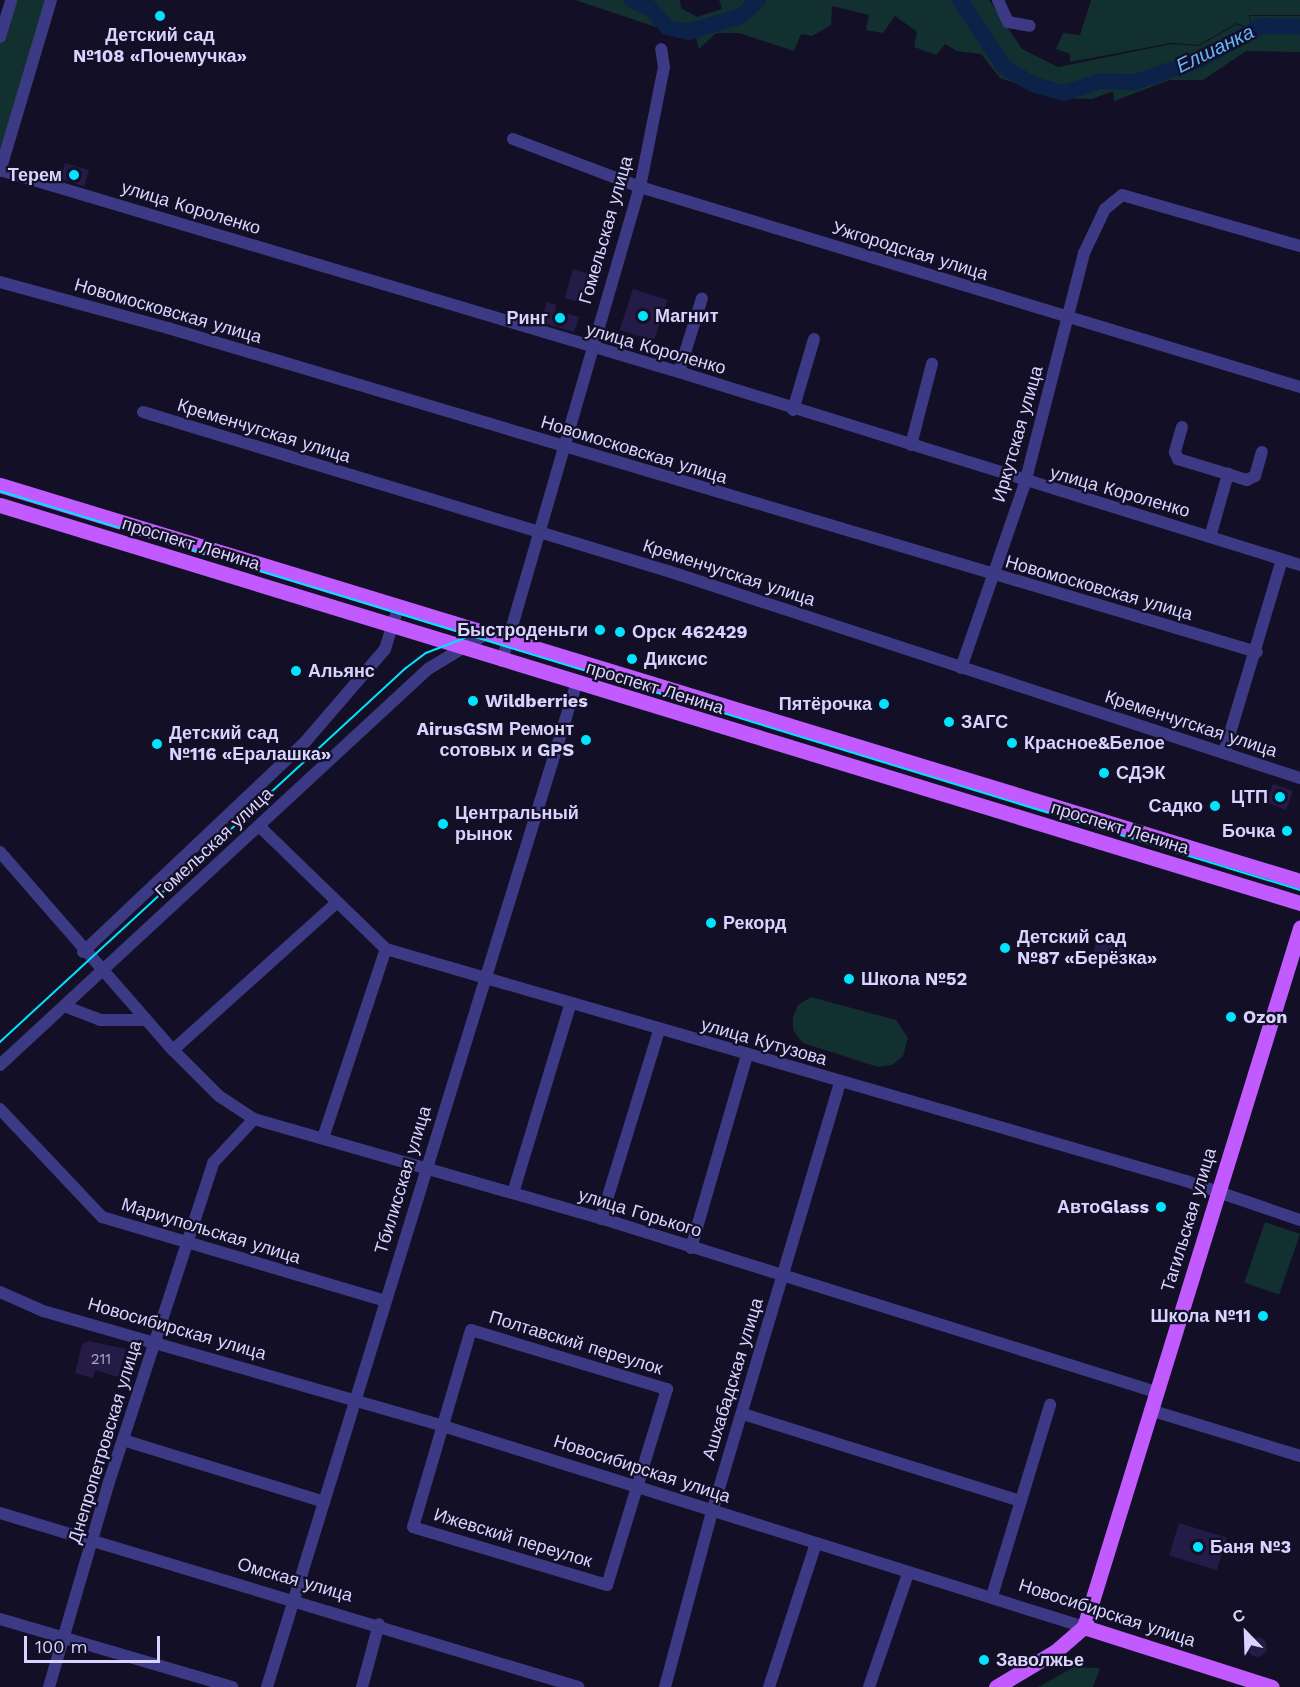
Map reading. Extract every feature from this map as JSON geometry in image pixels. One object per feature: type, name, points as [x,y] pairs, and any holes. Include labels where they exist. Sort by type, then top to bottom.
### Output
[{"type":"main road","name":"проспект Ленина","points":[[0,485],[1300,881]]},
{"type":"main road","name":"проспект Ленина","points":[[0,505],[458,649],[1300,903]]},
{"type":"main road","name":"Тагильская улица","points":[[1084,1627],[1300,928]]},
{"type":"main road","points":[[996,1687],[1056,1651],[1084,1627]]},
{"type":"main road","name":"Новосибирская улица","points":[[1084,1627],[1272,1687]]},
{"type":"street","points":[[0,37],[11,0]]},
{"type":"street","points":[[0,171],[51,0]]},
{"type":"street","points":[[998,0],[1008,22],[1030,26]]},
{"type":"street","name":"Гомельская улица","points":[[502,661],[639,187],[664,68],[661,49]]},
{"type":"street","name":"Ужгородская улица","points":[[513,139],[639,187],[1068,319],[1300,387]]},
{"type":"street","name":"улица Короленко","points":[[0,171],[592,350],[679,372],[1025,483],[1300,566]]},
{"type":"street","name":"Иркутская улица","points":[[961,668],[1025,483],[1084,253],[1105,209],[1122,195],[1300,246]]},
{"type":"street","name":"Новомосковская улица","points":[[0,282],[564,447],[992,576],[1257,652]]},
{"type":"street","points":[[679,372],[702,298]]},
{"type":"street","points":[[793,410],[814,339]]},
{"type":"street","points":[[911,445],[933,364]]},
{"type":"street","name":"Кременчугская улица","points":[[143,412],[539,534],[668,571],[1300,778]]},
{"type":"street","points":[[1182,427],[1175,452],[1178,459],[1247,480],[1256,476],[1262,452]]},
{"type":"street","points":[[1210,537],[1228,474]]},
{"type":"street","points":[[104,537],[110,520]]},
{"type":"street","points":[[1224,753],[1257,652],[1282,560]]},
{"type":"street","name":"Гомельская улица","points":[[83,952],[306,741],[385,649],[398,608]]},
{"type":"street","name":"Гомельская улица","points":[[0,1065],[428,669],[486,634]]},
{"type":"street","name":"Тбилисская улица","points":[[267,1687],[484,976],[576,685]]},
{"type":"street","points":[[670,713],[677,692]]},
{"type":"street","points":[[851,768],[858,747]]},
{"type":"street","points":[[972,803],[978,783]]},
{"type":"street","points":[[1021,817],[1027,798]]},
{"type":"street","name":"улица Кутузова","points":[[259,826],[335,904],[386,949],[484,976],[570,1005],[659,1031],[1218,1191],[1300,1220]]},
{"type":"street","points":[[1164,862],[1170,841]]},
{"type":"street","name":"улица Горького","points":[[0,852],[54,910],[83,952],[144,1020],[219,1096],[254,1119],[601,1219],[1156,1392]]},
{"type":"street","points":[[173,1050],[335,904]]},
{"type":"street","points":[[323,1138],[386,949]]},
{"type":"street","points":[[513,1193],[570,1005]]},
{"type":"street","points":[[64,1006],[100,1020],[144,1020]]},
{"type":"street","points":[[601,1219],[659,1031]]},
{"type":"street","points":[[691,1248],[747,1055]]},
{"type":"street","name":"Ашхабадская улица","points":[[666,1687],[712,1512],[840,1082]]},
{"type":"street","name":"Мариупольская улица","points":[[0,1109],[102,1217],[188,1245],[385,1301]]},
{"type":"street","name":"Днепропетровская улица","points":[[49,1687],[67,1635],[123,1440],[213,1163],[254,1119]]},
{"type":"street","name":"Новосибирская улица","points":[[0,1292],[44,1311],[443,1426],[815,1546],[992,1596],[1084,1627]]},
{"type":"street","name":"Полтавский переулок","points":[[443,1426],[471,1330],[667,1389],[636,1488]]},
{"type":"street","points":[[992,1596],[1050,1405]]},
{"type":"street","points":[[1150,1410],[1300,1456]]},
{"type":"street","points":[[743,1414],[1020,1501]]},
{"type":"street","name":"Ижевский переулок","points":[[443,1426],[413,1527],[607,1585],[636,1488]]},
{"type":"street","points":[[123,1440],[324,1502]]},
{"type":"street","name":"Омская улица","points":[[0,1513],[293,1598],[576,1687]]},
{"type":"street","points":[[769,1687],[815,1546]]},
{"type":"street","points":[[869,1687],[908,1574]]},
{"type":"street","points":[[0,1619],[67,1635],[232,1687]]},
{"type":"street","points":[[363,1687],[379,1624]]},
{"type":"green space","points":[[11,0],[51,0],[0,171],[0,37]]},
{"type":"green space","points":[[575,0],[680,0],[681,8],[697,17],[722,9],[719,0],[989,0],[1022,49],[1058,67],[1171,44],[1199,46],[1237,24],[1253,32],[1250,16],[1300,16],[1300,52],[1246,51],[1203,80],[1170,80],[1114,101],[1113,91],[1092,99],[1058,98],[1000,78],[981,54],[957,51],[945,44],[936,55],[914,47],[917,32],[895,16],[883,33],[866,30],[869,15],[832,6],[831,25],[812,36],[801,34],[794,51],[739,33],[716,33],[699,49],[694,30],[683,28],[674,33]]},
{"type":"green space","points":[[1091,0],[1300,0],[1300,15],[1249,15],[1252,30],[1237,23],[1199,45],[1171,43],[1070,62],[1070,54],[1056,49],[1063,33],[1080,35]]},
{"type":"green space","points":[[811,997],[896,1020],[908,1038],[903,1056],[892,1065],[878,1067],[803,1043],[793,1030],[793,1017],[798,1005]]},
{"type":"green space","points":[[1265,1222],[1300,1234],[1279,1295],[1244,1283]]},
{"type":"green space","points":[[1074,1667],[1100,1668],[1093,1687],[1038,1687]]},
{"type":"building","name":"Терем","points":[[65,163],[89,170],[84,186],[60,179]]},
{"type":"building","points":[[573,269],[590,274],[582,303],[565,298]]},
{"type":"building","name":"Магнит","points":[[633,289],[667,300],[654,341],[620,330]]},
{"type":"building","name":"Ринг","points":[[547,302],[556,305],[555,310],[579,317],[574,332],[540,322]]},
{"type":"building","name":"ЦТП","points":[[1273,784],[1293,791],[1286,810],[1266,803]]},
{"type":"building","points":[[1099,931],[1128,939],[1123,959],[1094,951]]},
{"type":"building","points":[[89,1341],[126,1349],[118,1377],[95,1370],[93,1378],[75,1373],[82,1344]]},
{"type":"building","name":"Баня №3","points":[[1179,1523],[1227,1538],[1217,1570],[1169,1556]]},
{"type":"building","points":[[1253,1637],[1261,1637],[1267,1643],[1267,1651],[1261,1657],[1253,1657],[1247,1651],[1247,1643]]},
{"type":"waterway","name":"Елшанка","points":[[632,0],[651,9],[667,27],[688,32],[741,16],[758,0]]},
{"type":"waterway","name":"Елшанка","points":[[960,0],[1004,67],[1032,84],[1064,93],[1100,81],[1135,82],[1200,60],[1261,26],[1300,27]]},
{"type":"tram line","points":[[0,491],[1300,890]]},
{"type":"tram line","points":[[0,1042],[406,668],[426,653],[465,638]]},
{"type":"place","name":"Детский сад №108 «Почемучка»","points":[[160,16]]},
{"type":"place","name":"Терем","points":[[74,175]]},
{"type":"place","name":"Магнит","points":[[643,316]]},
{"type":"place","name":"Ринг","points":[[560,318]]},
{"type":"place","name":"Быстроденьги","points":[[600,630]]},
{"type":"place","name":"Орск 462429","points":[[620,632]]},
{"type":"place","name":"Диксис","points":[[632,659]]},
{"type":"place","name":"Альянс","points":[[296,671]]},
{"type":"place","name":"Wildberries","points":[[473,701]]},
{"type":"place","name":"Пятёрочка","points":[[884,704]]},
{"type":"place","name":"ЗАГС","points":[[949,722]]},
{"type":"place","name":"AirusGSM Ремонт сотовых и GPS","points":[[586,740]]},
{"type":"place","name":"Красное&Белое","points":[[1012,743]]},
{"type":"place","name":"Детский сад №116 «Ералашка»","points":[[157,744]]},
{"type":"place","name":"СДЭК","points":[[1104,773]]},
{"type":"place","name":"ЦТП","points":[[1280,797]]},
{"type":"place","name":"Садко","points":[[1215,806]]},
{"type":"place","name":"Центральный рынок","points":[[443,824]]},
{"type":"place","name":"Бочка","points":[[1287,831]]},
{"type":"place","name":"Рекорд","points":[[711,923]]},
{"type":"place","name":"Детский сад №87 «Берёзка»","points":[[1005,948]]},
{"type":"place","name":"Школа №52","points":[[849,979]]},
{"type":"place","name":"Ozon","points":[[1231,1017]]},
{"type":"place","name":"АвтоGlass","points":[[1161,1207]]},
{"type":"place","name":"Школа №11","points":[[1263,1316]]},
{"type":"place","name":"Баня №3","points":[[1198,1547]]},
{"type":"place","name":"Заволжье","points":[[984,1660]]}]
